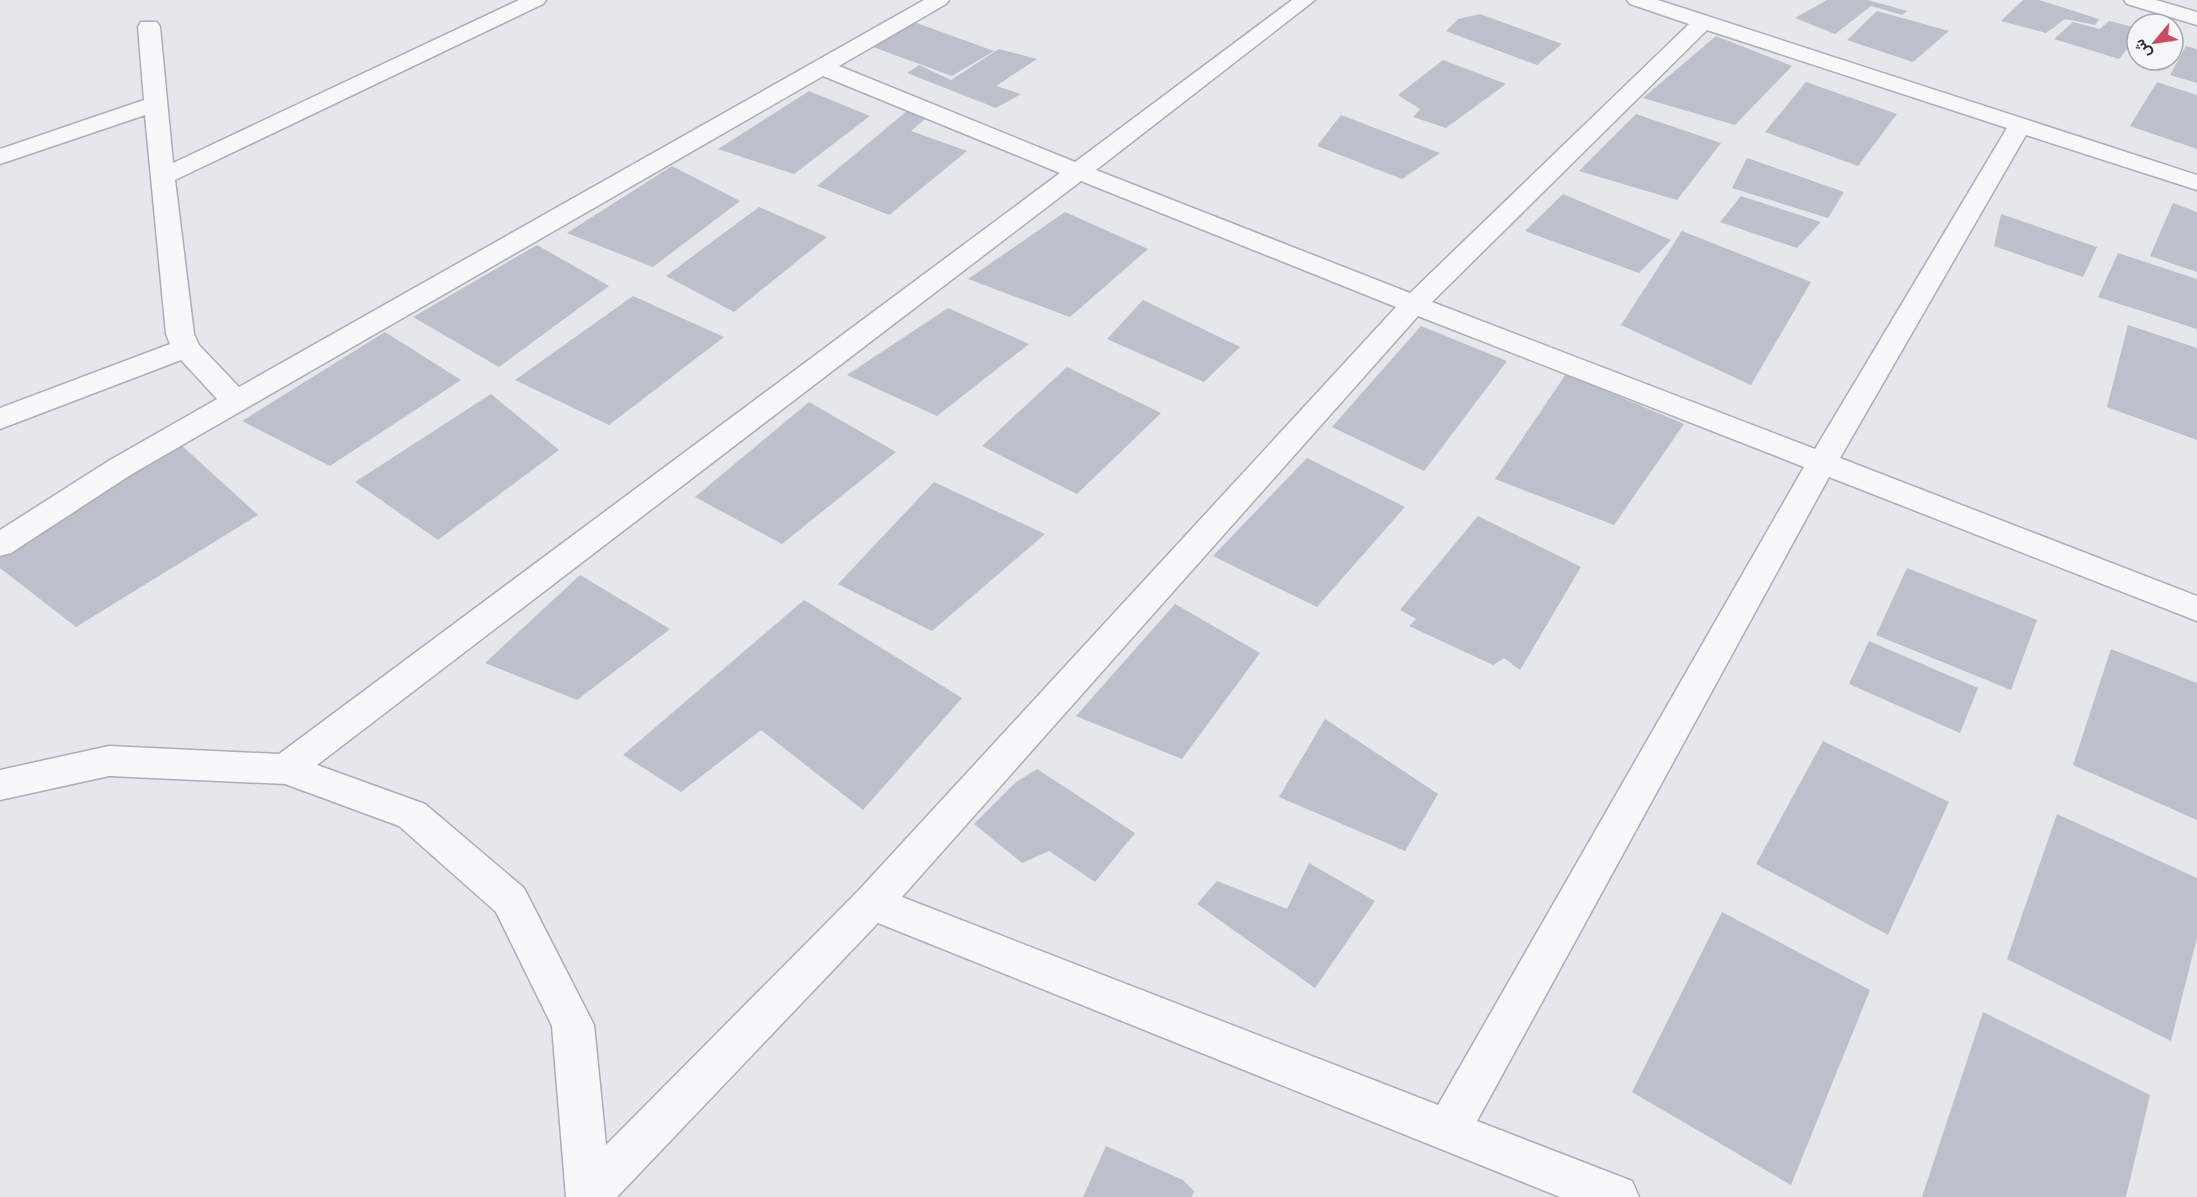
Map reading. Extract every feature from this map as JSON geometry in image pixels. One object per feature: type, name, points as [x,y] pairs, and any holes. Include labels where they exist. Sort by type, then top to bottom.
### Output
[{"type":"street","points":[[162,177],[536,0]]},
{"type":"street","points":[[0,545],[121,468],[235,401],[824,68],[939,0]]},
{"type":"street","points":[[286,769],[1305,0]]},
{"type":"street","points":[[1637,0],[2197,183]]},
{"type":"street","points":[[2134,0],[2197,19]]},
{"type":"street","points":[[589,1195],[872,903],[1413,305],[1703,22]]},
{"type":"street","points":[[150,27],[162,177],[180,334],[186,348],[235,401]]},
{"type":"street","points":[[824,68],[1076,172],[1413,305],[1823,461],[2197,609]]},
{"type":"street","points":[[0,157],[156,103]]},
{"type":"street","points":[[1449,1129],[1823,461],[2021,124]]},
{"type":"street","points":[[0,419],[186,348]]},
{"type":"street","points":[[0,785],[109,761],[286,769],[412,815],[510,900],[573,1025],[589,1195]]},
{"type":"street","points":[[872,903],[1449,1129],[1616,1197]]},
{"type":"building","points":[[1827,0],[1868,0],[1907,11],[1902,15],[1871,6],[1835,34],[1795,18]]},
{"type":"building","points":[[2023,0],[2039,0],[2099,19],[2095,25],[2065,19],[2046,33],[2001,21]]},
{"type":"building","points":[[1877,11],[1949,31],[1913,62],[1847,40]]},
{"type":"building","points":[[1480,14],[1562,44],[1537,65],[1446,31],[1458,19]]},
{"type":"building","points":[[2109,21],[2125,25],[2125,52],[2119,59],[2054,39],[2073,22],[2100,29]]},
{"type":"building","points":[[914,22],[994,51],[952,76],[873,47]]},
{"type":"building","points":[[1716,36],[1792,66],[1735,125],[1643,98]]},
{"type":"building","points":[[2186,46],[2197,49],[2197,83],[2170,75],[2172,72],[2185,72]]},
{"type":"building","points":[[999,49],[1037,59],[996,86],[1021,94],[996,108],[907,73],[919,65],[951,80]]},
{"type":"building","points":[[1443,60],[1506,84],[1446,128],[1413,117],[1420,109],[1398,95]]},
{"type":"building","points":[[1806,82],[1897,114],[1858,166],[1765,132]]},
{"type":"building","points":[[2157,82],[2197,95],[2197,149],[2130,126]]},
{"type":"building","points":[[809,91],[870,116],[794,174],[718,149]]},
{"type":"building","points":[[907,111],[925,119],[911,131],[967,151],[889,215],[817,186]]},
{"type":"building","points":[[1636,114],[1721,143],[1677,200],[1579,171]]},
{"type":"building","points":[[1341,115],[1440,153],[1402,179],[1317,146]]},
{"type":"building","points":[[1747,158],[1844,192],[1828,218],[1732,188]]},
{"type":"building","points":[[672,166],[740,201],[653,267],[567,233]]},
{"type":"building","points":[[1563,194],[1671,240],[1639,273],[1525,231]]},
{"type":"building","points":[[1741,196],[1821,222],[1797,248],[1720,222]]},
{"type":"building","points":[[2173,203],[2197,212],[2197,272],[2150,256]]},
{"type":"building","points":[[759,207],[827,237],[734,312],[666,276]]},
{"type":"building","points":[[1065,212],[1148,249],[1070,317],[968,279]]},
{"type":"building","points":[[2001,214],[2097,247],[2083,277],[1994,246]]},
{"type":"building","points":[[1682,231],[1811,282],[1751,385],[1621,325]]},
{"type":"building","points":[[537,245],[609,286],[499,367],[413,317]]},
{"type":"building","points":[[2118,253],[2197,279],[2197,329],[2098,297]]},
{"type":"building","points":[[633,296],[724,337],[609,425],[515,380]]},
{"type":"building","points":[[1143,300],[1240,347],[1204,382],[1107,339]]},
{"type":"building","points":[[948,308],[1029,344],[937,416],[847,375]]},
{"type":"building","points":[[2128,325],[2197,348],[2197,440],[2107,407]]},
{"type":"building","points":[[1421,326],[1507,361],[1424,471],[1332,427]]},
{"type":"building","points":[[385,332],[461,380],[330,466],[242,421]]},
{"type":"building","points":[[1067,367],[1161,413],[1077,494],[982,446]]},
{"type":"building","points":[[1566,374],[1684,424],[1614,525],[1495,479]]},
{"type":"building","points":[[491,394],[559,450],[438,540],[355,482]]},
{"type":"building","points":[[809,402],[896,452],[782,544],[695,497]]},
{"type":"building","points":[[179,443],[258,515],[76,627],[0,568],[0,547]]},
{"type":"building","points":[[1307,458],[1405,507],[1317,607],[1213,556]]},
{"type":"building","points":[[934,482],[1045,534],[932,631],[838,584]]},
{"type":"building","points":[[1478,516],[1581,567],[1520,670],[1504,658],[1493,665],[1409,626],[1416,619],[1400,610]]},
{"type":"building","points":[[1907,568],[2037,620],[2011,690],[1876,635]]},
{"type":"building","points":[[580,575],[670,629],[577,700],[485,663]]},
{"type":"building","points":[[804,600],[962,698],[863,810],[761,730],[681,792],[623,755]]},
{"type":"building","points":[[1175,604],[1260,653],[1182,759],[1076,716]]},
{"type":"building","points":[[1869,641],[1978,688],[1960,733],[1849,684]]},
{"type":"building","points":[[2111,649],[2197,683],[2197,820],[2073,765]]},
{"type":"building","points":[[1325,719],[1438,794],[1405,851],[1279,797]]},
{"type":"building","points":[[1823,741],[1949,802],[1888,935],[1756,864]]},
{"type":"building","points":[[1037,769],[1135,833],[1095,882],[1049,851],[1022,863],[974,824],[1015,783]]},
{"type":"building","points":[[2057,814],[2197,878],[2197,938],[2171,1041],[2007,959]]},
{"type":"building","points":[[1309,863],[1375,901],[1315,988],[1197,904],[1217,881],[1287,909]]},
{"type":"building","points":[[1722,912],[1870,990],[1791,1185],[1632,1092]]},
{"type":"building","points":[[1983,1012],[2150,1095],[2126,1197],[1922,1197]]},
{"type":"building","points":[[1106,1146],[1183,1180],[1194,1191],[1192,1197],[1083,1197]]}]
